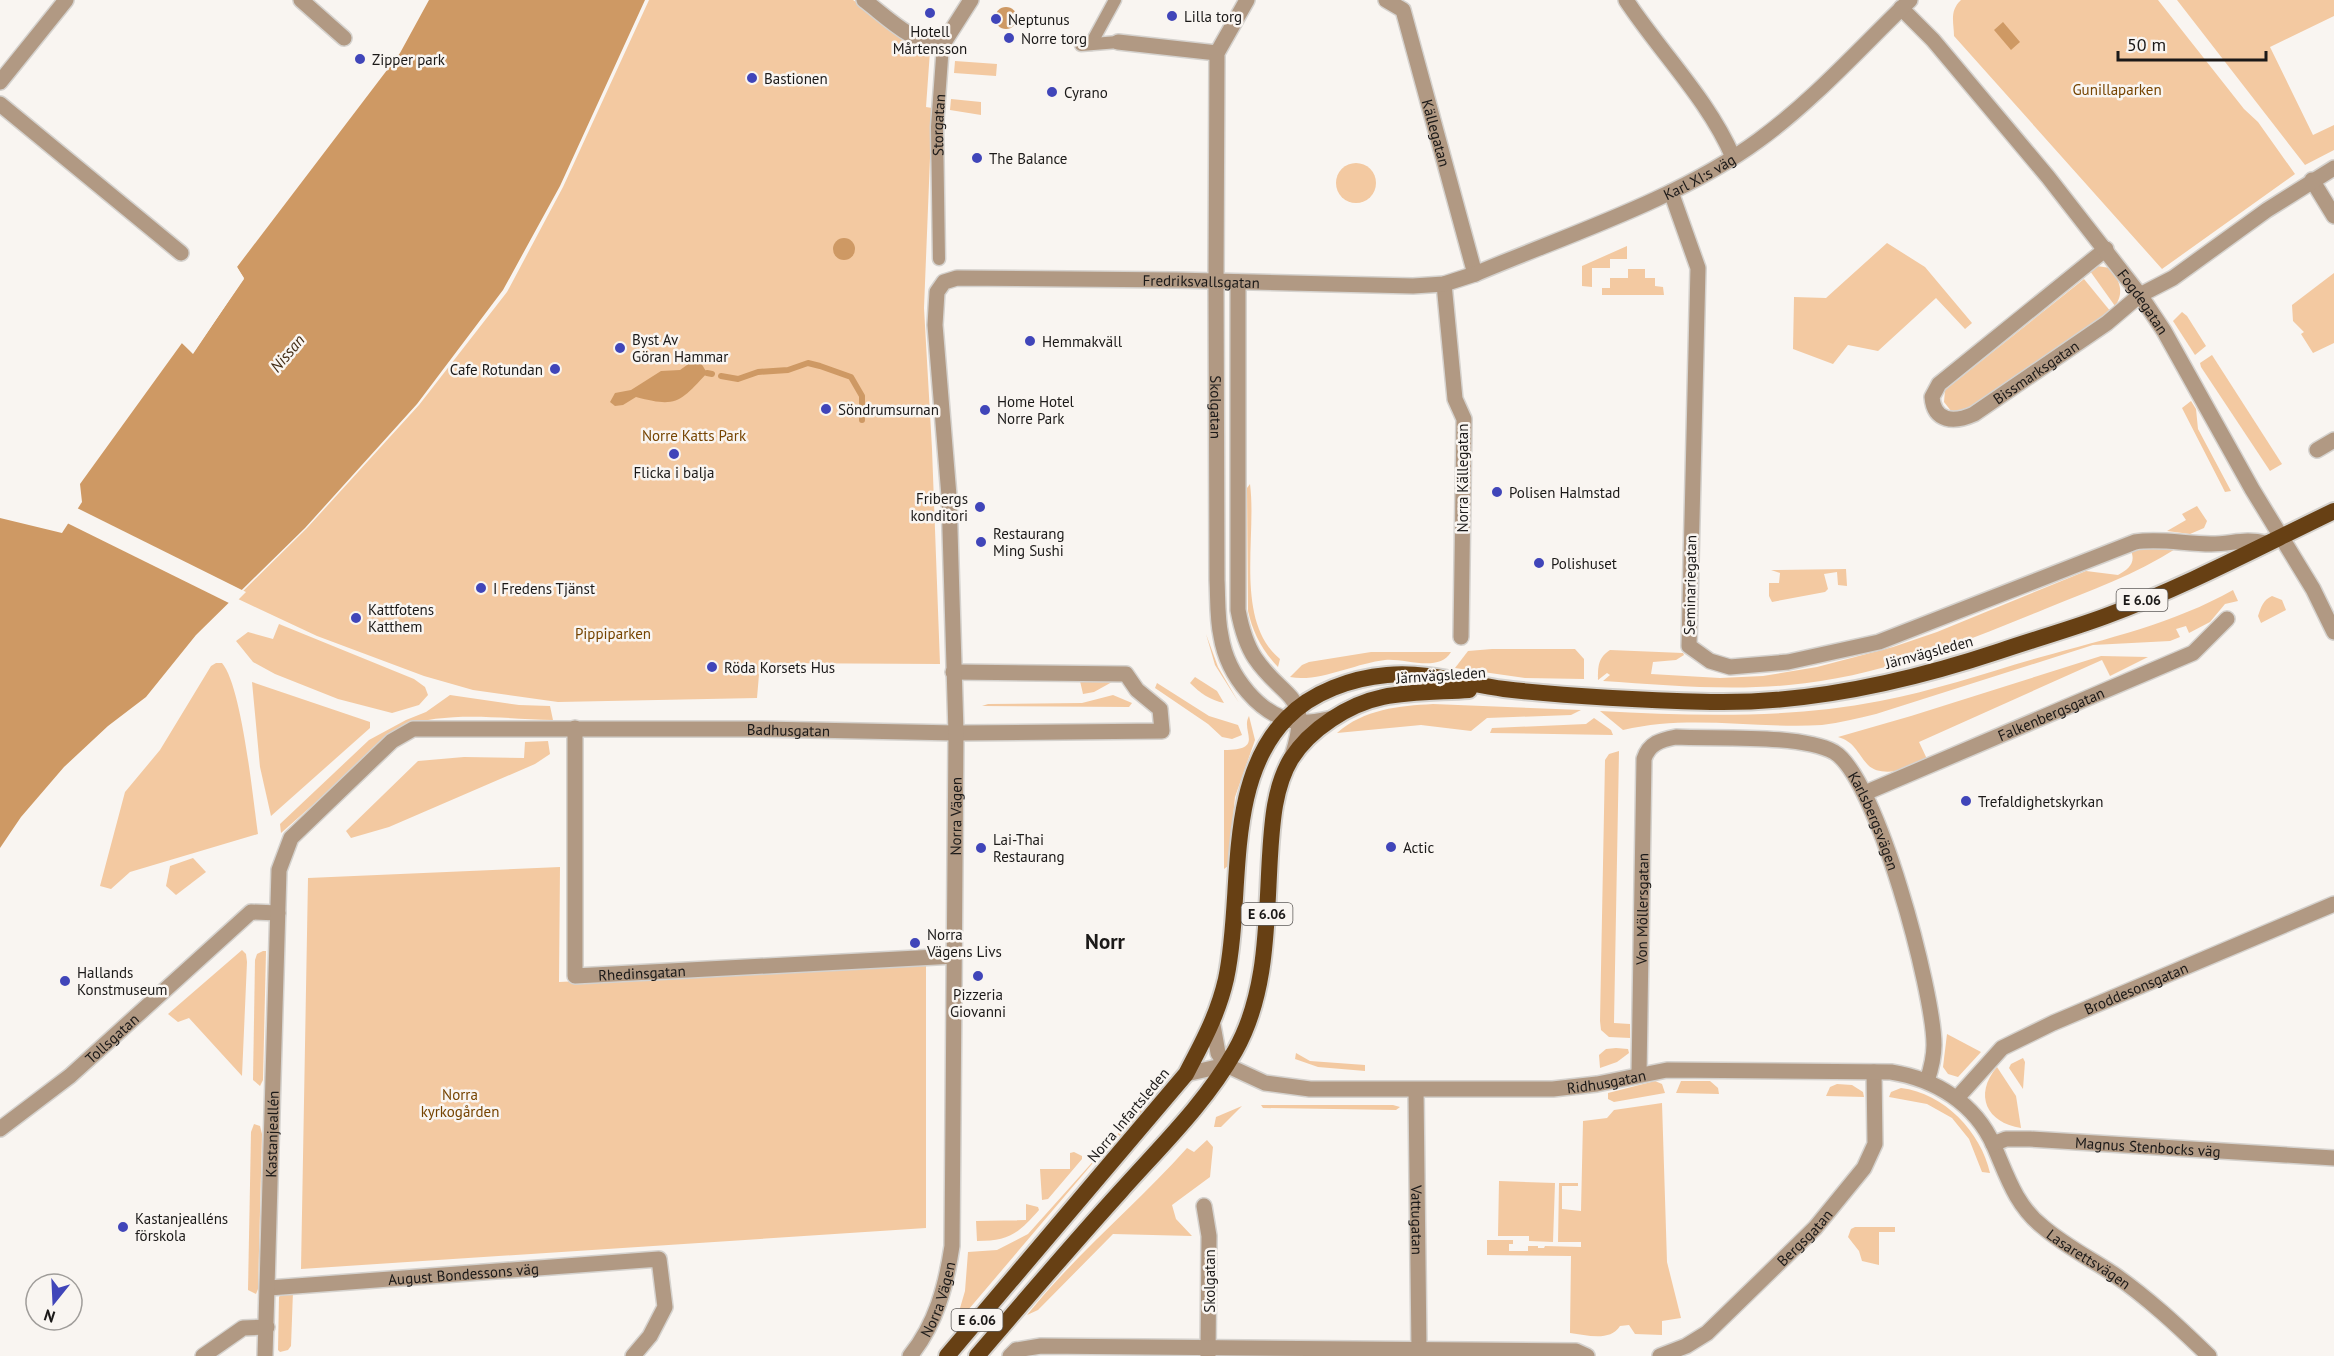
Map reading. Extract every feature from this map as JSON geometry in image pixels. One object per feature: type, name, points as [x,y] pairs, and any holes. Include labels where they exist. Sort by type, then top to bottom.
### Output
[{"type":"highway","name":"Järnvägsleden","points":[[1295,716],[1330,690],[1370,677],[1390,674],[1418,675],[1506,689],[1715,702],[1813,698],[1940,671],[2107,615],[2223,566],[2334,511]]},
{"type":"highway","name":"Järnvägsleden","points":[[1291,759],[1307,740],[1334,718],[1359,705],[1383,697],[1506,689]]},
{"type":"highway","name":"Norra Infartsleden","points":[[947,1356],[1186,1074],[1213,1025],[1227,975],[1243,814],[1250,784],[1263,749],[1295,716]]},
{"type":"highway","name":"E 6.06","points":[[977,1356],[1070,1247],[1188,1116],[1226,1065],[1244,1032],[1258,985],[1265,939],[1273,822],[1281,783],[1291,759]]},
{"type":"street","points":[[0,82],[66,0]]},
{"type":"street","points":[[301,0],[344,38]]},
{"type":"street","points":[[864,0],[905,32],[928,43],[943,44]]},
{"type":"street","name":"Storgatan","points":[[939,258],[937,126],[943,44],[971,0]]},
{"type":"street","points":[[1115,0],[1086,45],[1118,42],[1217,53],[1247,0]]},
{"type":"street","name":"Källegatan","points":[[1386,0],[1403,10],[1475,274]]},
{"type":"street","points":[[1626,0],[1648,34],[1720,127],[1733,157]]},
{"type":"street","name":"Karl XI:s väg","points":[[1444,284],[1475,274],[1671,192],[1733,157],[1788,117],[1906,4]]},
{"type":"street","name":"Fogdegatan","points":[[1906,4],[1933,40],[2106,249],[2140,295],[2164,331],[2252,489],[2274,539],[2334,632]]},
{"type":"street","name":"Skolgatan","points":[[1217,53],[1217,580],[1221,636],[1224,651],[1244,686],[1269,710],[1295,716],[1291,695],[1255,658],[1247,642],[1238,610],[1238,282]]},
{"type":"street","points":[[0,104],[181,253]]},
{"type":"street","name":"Bissmarksgatan","points":[[2106,249],[1939,384],[1932,397],[1935,410],[1946,420],[1956,421],[1974,414],[2107,323],[2140,295],[2174,278],[2312,180],[2334,168]]},
{"type":"street","points":[[2312,180],[2334,216]]},
{"type":"street","name":"Seminariegatan","points":[[1671,192],[1698,268],[1689,646],[1710,661],[1730,667],[1788,662],[1879,642],[2110,554],[2135,542],[2150,540],[2226,544],[2246,538],[2274,539]]},
{"type":"street","name":"Fredriksvallsgatan","points":[[957,279],[1216,281],[1413,286],[1444,284]]},
{"type":"street","name":"Norra Vägen","points":[[910,1356],[943,1296],[952,1246],[956,733],[949,496],[935,309],[937,292],[944,282],[957,279]]},
{"type":"street","name":"Norra Källegatan","points":[[1444,284],[1455,399],[1464,419],[1461,637]]},
{"type":"street","points":[[2317,450],[2334,440]]},
{"type":"street","name":"Falkenbergsgatan","points":[[1865,793],[2193,652],[2227,619]]},
{"type":"street","name":"Badhusgatan","points":[[278,913],[279,870],[291,838],[392,741],[413,729],[575,728],[956,733],[1162,731],[1160,709],[1137,690],[1126,674],[953,672]]},
{"type":"street","points":[[1291,759],[1295,716],[1334,718]]},
{"type":"street","name":"Rhedinsgatan","points":[[575,728],[575,976],[955,956]]},
{"type":"street","name":"Karlsbergsvägen","points":[[1650,746],[1661,740],[1688,738],[1792,742],[1812,744],[1834,753],[1851,766],[1865,793],[1908,909],[1918,949],[1933,1035],[1933,1062],[1927,1081]]},
{"type":"street","name":"Von Möllersgatan","points":[[1639,1074],[1643,778],[1644,759],[1650,746]]},
{"type":"street","name":"Broddesonsgatan","points":[[1957,1098],[2002,1048],[2052,1023],[2334,904]]},
{"type":"street","name":"Tollsgatan","points":[[0,1129],[70,1076],[251,912],[278,913]]},
{"type":"street","name":"Kastanjeallén","points":[[265,1356],[269,1287],[278,913]]},
{"type":"street","points":[[1186,1074],[1226,1065],[1218,1053],[1213,1025]]},
{"type":"street","name":"Ridhusgatan","points":[[1226,1065],[1242,1074],[1278,1086],[1334,1090],[1553,1089],[1597,1084],[1667,1070],[1900,1073],[1927,1081],[1957,1098],[1976,1117],[1993,1144]]},
{"type":"street","name":"Bergsgatan","points":[[1660,1356],[1686,1346],[1707,1333],[1815,1228],[1864,1168],[1875,1144],[1874,1072]]},
{"type":"street","name":"Vattugatan","points":[[1416,1090],[1419,1350]]},
{"type":"street","name":"Magnus Stenbocks väg","points":[[1993,1144],[2006,1139],[2030,1138],[2334,1158]]},
{"type":"street","name":"Lasarettsvägen","points":[[1993,1144],[2012,1190],[2031,1216],[2167,1316],[2209,1356]]},
{"type":"street","name":"Skolgatan","points":[[1204,1206],[1209,1236],[1208,1352]]},
{"type":"street","name":"August Bondessons väg","points":[[269,1287],[659,1259],[665,1307],[650,1336],[633,1356]]},
{"type":"street","points":[[204,1356],[243,1328],[267,1327]]},
{"type":"street","points":[[1011,1356],[1016,1350],[1041,1346],[1208,1352],[1576,1351],[1587,1356]]},
{"type":"green space","name":"Norre Katts Park","points":[[649,0],[853,0],[930,51],[926,107],[932,108],[924,308],[940,664],[760,663],[757,698],[558,702],[473,690],[424,676],[317,636],[236,598],[307,528],[419,405],[507,292],[563,187]]},
{"type":"green space","name":"Gunillaparken","points":[[1961,0],[2158,0],[2244,109],[2258,122],[2295,174],[2162,269],[1954,36],[1954,13]]},
{"type":"green space","points":[[2177,0],[2334,0],[2334,16],[2270,47],[2313,135],[2334,125],[2334,150],[2305,165]]},
{"type":"green space","points":[[955,61],[997,64],[996,76],[954,73]]},
{"type":"green space","points":[[951,99],[981,102],[981,115],[950,110]]},
{"type":"green space","points":[[1356,163],[1370,169],[1376,183],[1370,197],[1356,203],[1342,197],[1336,183],[1342,169]]},
{"type":"green space","points":[[1887,243],[1925,267],[1972,323],[1965,329],[1936,298],[1878,351],[1848,345],[1833,364],[1793,349],[1794,297],[1826,298]]},
{"type":"green space","points":[[1627,246],[1627,259],[1610,259],[1610,268],[1592,268],[1592,287],[1582,286],[1582,266]]},
{"type":"green space","points":[[2097,266],[2110,268],[2116,277],[2120,296],[2115,306],[2090,271]]},
{"type":"green space","points":[[1628,269],[1645,269],[1645,278],[1655,278],[1655,286],[1663,287],[1664,295],[1602,295],[1602,288],[1610,288],[1610,278],[1628,278]]},
{"type":"green space","points":[[2334,273],[2334,343],[2313,353],[2301,334],[2304,332],[2293,321],[2292,305]]},
{"type":"green space","points":[[2084,279],[2111,312],[1968,411],[1951,411],[1944,402],[1945,390]]},
{"type":"green space","points":[[2182,312],[2206,346],[2195,355],[2173,321]]},
{"type":"green space","points":[[2212,355],[2282,464],[2270,471],[2201,367],[2200,363]]},
{"type":"green space","points":[[2191,401],[2196,409],[2198,429],[2231,491],[2225,492],[2182,408]]},
{"type":"green space","points":[[1250,484],[1252,601],[1257,623],[1266,643],[1280,659],[1278,667],[1259,641],[1248,611],[1247,488]]},
{"type":"green space","points":[[2197,506],[2207,521],[2204,528],[2190,534],[2167,531],[2186,520],[2182,514]]},
{"type":"green space","points":[[2136,547],[2177,548],[2112,582],[1983,634],[1920,657],[1855,675],[1766,687],[1696,687],[1603,681],[1610,675],[1607,673],[1598,680],[1600,663],[1603,656],[1610,650],[1683,653],[1684,655],[1676,660],[1653,662],[1651,674],[1720,678],[1763,676],[1817,667],[1893,647],[1937,632],[2086,571],[2118,575],[2131,565],[2133,558],[2130,549]]},
{"type":"green space","points":[[1846,569],[1847,586],[1838,585],[1837,572],[1824,574],[1828,589],[1825,592],[1772,602],[1769,596],[1769,583],[1779,583],[1780,573],[1771,570]]},
{"type":"green space","points":[[2233,590],[2238,601],[2225,604],[2210,622],[2189,633],[2186,626],[2176,629],[2180,637],[2170,641],[2093,645],[1876,714],[1835,723],[1797,726],[1697,722],[1648,725],[1623,730],[1600,711],[1740,715],[1810,711],[1880,701],[1941,687],[2115,637],[2188,612]]},
{"type":"green space","points":[[2272,596],[2282,600],[2286,610],[2261,623],[2258,616],[2260,610],[2264,602]]},
{"type":"green space","points":[[279,624],[414,679],[425,687],[428,695],[419,705],[392,713],[338,699],[275,674],[253,662],[236,641],[248,632],[273,639]]},
{"type":"green space","points":[[1206,634],[1218,667],[1239,703],[1215,665]]},
{"type":"green space","points":[[1575,649],[1584,659],[1584,679],[1525,678],[1455,668],[1468,651]]},
{"type":"green space","points":[[1371,652],[1451,652],[1438,662],[1385,660],[1325,675],[1290,677],[1302,665],[1309,662]]},
{"type":"green space","points":[[2101,656],[2148,657],[2110,676],[2102,660],[1919,742],[1927,759],[1906,769],[1889,772],[1874,769],[1852,745],[1838,737],[1911,716]]},
{"type":"green space","points":[[222,663],[229,676],[241,718],[258,834],[130,872],[111,889],[100,886],[125,792],[160,750],[211,666]]},
{"type":"green space","points":[[1195,677],[1217,691],[1224,703],[1210,698],[1194,687],[1190,683]]},
{"type":"green space","points":[[1080,681],[1112,682],[1094,692],[1083,694]]},
{"type":"green space","points":[[252,682],[370,722],[370,728],[271,816],[260,767]]},
{"type":"green space","points":[[1157,683],[1209,716],[1238,725],[1242,735],[1232,739],[1222,737],[1208,724],[1155,688]]},
{"type":"green space","points":[[450,695],[519,705],[550,706],[553,720],[457,717],[401,727],[281,833],[280,824],[369,740],[426,712]]},
{"type":"green space","points":[[1113,695],[1132,703],[1129,707],[982,706],[988,704],[1082,703]]},
{"type":"green space","points":[[1433,704],[1581,710],[1571,715],[1487,718],[1471,731],[1421,725],[1337,733],[1347,725],[1382,710]]},
{"type":"green space","points":[[1249,716],[1255,740],[1235,797],[1228,866],[1224,869],[1224,750],[1244,747],[1248,743]]},
{"type":"green space","points":[[1594,718],[1611,730],[1613,735],[1490,733],[1492,728],[1586,724]]},
{"type":"green space","points":[[548,741],[550,754],[535,764],[389,827],[351,838],[346,831],[418,761],[464,757],[524,758],[525,742]]},
{"type":"green space","points":[[1619,751],[1614,1023],[1630,1024],[1630,1038],[1609,1037],[1601,1030],[1600,1021],[1605,760],[1609,754]]},
{"type":"green space","points":[[193,858],[206,872],[176,895],[166,886],[170,866]]},
{"type":"green space","name":"Norra kyrkogården","points":[[560,867],[559,982],[926,965],[926,1228],[301,1269],[308,878]]},
{"type":"green space","points":[[242,950],[246,954],[247,962],[242,1076],[189,1018],[178,1022],[168,1014]]},
{"type":"green space","points":[[266,951],[263,1080],[260,1086],[253,1080],[255,960],[257,954]]},
{"type":"green space","points":[[1947,1034],[1981,1052],[1958,1077],[1948,1074],[1943,1067]]},
{"type":"green space","points":[[1606,1049],[1628,1049],[1629,1053],[1617,1062],[1600,1068],[1599,1055]]},
{"type":"green space","points":[[1296,1053],[1310,1061],[1365,1065],[1365,1071],[1318,1067],[1295,1059]]},
{"type":"green space","points":[[2023,1058],[2025,1062],[2023,1089],[2009,1068],[2011,1064]]},
{"type":"green space","points":[[1997,1067],[2016,1096],[2021,1128],[2000,1120],[1987,1106],[1986,1088]]},
{"type":"green space","points":[[1655,1081],[1662,1084],[1665,1093],[1614,1102],[1608,1099],[1608,1093]]},
{"type":"green space","points":[[1681,1081],[1710,1081],[1718,1088],[1719,1094],[1676,1093]]},
{"type":"green space","points":[[1837,1084],[1852,1085],[1863,1092],[1864,1097],[1826,1096],[1830,1087]]},
{"type":"green space","points":[[1901,1088],[1917,1091],[1932,1098],[1946,1106],[1958,1117],[1978,1143],[1990,1173],[1982,1172],[1969,1139],[1952,1118],[1927,1104],[1889,1097],[1891,1092]]},
{"type":"green space","points":[[1662,1103],[1667,1262],[1681,1318],[1662,1321],[1662,1335],[1635,1334],[1629,1325],[1620,1326],[1616,1331],[1604,1336],[1570,1333],[1571,1256],[1487,1255],[1487,1240],[1513,1240],[1513,1244],[1509,1244],[1509,1251],[1528,1251],[1528,1246],[1538,1246],[1538,1248],[1545,1246],[1581,1247],[1581,1242],[1558,1242],[1559,1183],[1578,1183],[1578,1186],[1562,1186],[1562,1209],[1581,1211],[1583,1121],[1607,1118],[1614,1110]]},
{"type":"green space","points":[[1261,1105],[1393,1105],[1400,1107],[1396,1110],[1263,1108]]},
{"type":"green space","points":[[1242,1106],[1221,1127],[1214,1127],[1216,1117]]},
{"type":"green space","points":[[1140,1109],[1142,1111],[1138,1118],[1098,1157],[963,1316],[958,1315],[965,1291],[968,1252],[997,1250],[1028,1234]]},
{"type":"green space","points":[[254,1124],[260,1126],[262,1134],[258,1289],[256,1294],[248,1290],[251,1132]]},
{"type":"green space","points":[[1207,1140],[1213,1147],[1210,1177],[1172,1205],[1176,1219],[1192,1236],[1113,1234],[1038,1310],[1027,1315],[1085,1251],[1187,1148],[1194,1152]]},
{"type":"green space","points":[[1074,1152],[1082,1156],[1082,1159],[1048,1199],[1042,1200],[1040,1169],[1070,1169],[1070,1153]]},
{"type":"green space","points":[[1499,1181],[1555,1183],[1553,1242],[1529,1241],[1529,1236],[1498,1236]]},
{"type":"green space","points":[[1026,1204],[1038,1207],[1039,1210],[1019,1230],[1005,1238],[977,1241],[976,1221],[1026,1220]]},
{"type":"green space","points":[[1855,1227],[1895,1227],[1895,1232],[1879,1232],[1879,1265],[1862,1261],[1859,1251],[1848,1237],[1851,1229]]},
{"type":"green space","points":[[293,1291],[291,1346],[288,1350],[280,1352],[278,1350],[279,1297],[283,1292]]},
{"type":"water","name":"Nissan","points":[[429,0],[645,0],[560,186],[503,290],[417,404],[305,528],[196,635],[146,697],[108,726],[64,767],[21,817],[0,848],[0,518],[62,533],[82,502],[80,484],[182,343],[193,353],[244,279],[237,267],[400,53]]},
{"type":"water","points":[[1006,7],[1014,10],[1017,18],[1014,26],[1006,29],[998,26],[995,18],[998,10]]},
{"type":"water","points":[[2003,22],[2020,42],[2011,50],[1994,30]]},
{"type":"water","points":[[844,238],[852,241],[855,249],[852,257],[844,260],[836,257],[833,249],[836,241]]},
{"type":"water","points":[[694,360],[701,363],[707,373],[690,391],[677,400],[661,402],[636,397],[623,405],[615,406],[610,402],[615,393],[631,390],[661,371],[680,370]]},
{"type":"pier","points":[[237,267],[244,278],[193,354],[182,343],[184,340],[192,349],[241,278],[235,270]]},
{"type":"pier","points":[[75,507],[246,592],[233,605],[65,522]]},
{"type":"waterway","points":[[721,376],[738,379],[758,372],[788,370],[808,363],[820,366],[851,377],[862,396],[862,420]]},
{"type":"waterway","points":[[707,373],[712,374]]},
{"type":"place","name":"Hotell Mårtensson","points":[[930,13]]},
{"type":"place","name":"Lilla torg","points":[[1172,16]]},
{"type":"place","name":"Neptunus","points":[[996,19]]},
{"type":"place","name":"Norre torg","points":[[1009,38]]},
{"type":"place","name":"Zipper park","points":[[360,59]]},
{"type":"place","name":"Bastionen","points":[[752,78]]},
{"type":"place","name":"Cyrano","points":[[1052,92]]},
{"type":"place","name":"The Balance","points":[[977,158]]},
{"type":"place","name":"Hemmakväll","points":[[1030,341]]},
{"type":"place","name":"Byst Av Göran Hammar","points":[[620,348]]},
{"type":"place","name":"Cafe Rotundan","points":[[555,369]]},
{"type":"place","name":"Söndrumsurnan","points":[[826,409]]},
{"type":"place","name":"Home Hotel Norre Park","points":[[985,410]]},
{"type":"place","name":"Flicka i balja","points":[[674,454]]},
{"type":"place","name":"Polisen Halmstad","points":[[1497,492]]},
{"type":"place","name":"Fribergs konditori","points":[[980,507]]},
{"type":"place","name":"Restaurang Ming Sushi","points":[[981,542]]},
{"type":"place","name":"Polishuset","points":[[1539,563]]},
{"type":"place","name":"I Fredens Tjänst","points":[[481,588]]},
{"type":"place","name":"Kattfotens Katthem","points":[[356,618]]},
{"type":"place","name":"Röda Korsets Hus","points":[[712,667]]},
{"type":"place","name":"Trefaldighetskyrkan","points":[[1966,801]]},
{"type":"place","name":"Actic","points":[[1391,847]]},
{"type":"place","name":"Lai-Thai Restaurang","points":[[981,848]]},
{"type":"place","name":"Norra Vägens Livs","points":[[915,943]]},
{"type":"place","name":"Pizzeria Giovanni","points":[[978,976]]},
{"type":"place","name":"Hallands Konstmuseum","points":[[65,981]]},
{"type":"place","name":"Kastanjealléns förskola","points":[[123,1227]]},
{"type":"district","name":"Norr","points":[[1105,941]]},
{"type":"park label","name":"Pippiparken","points":[[613,633]]}]
